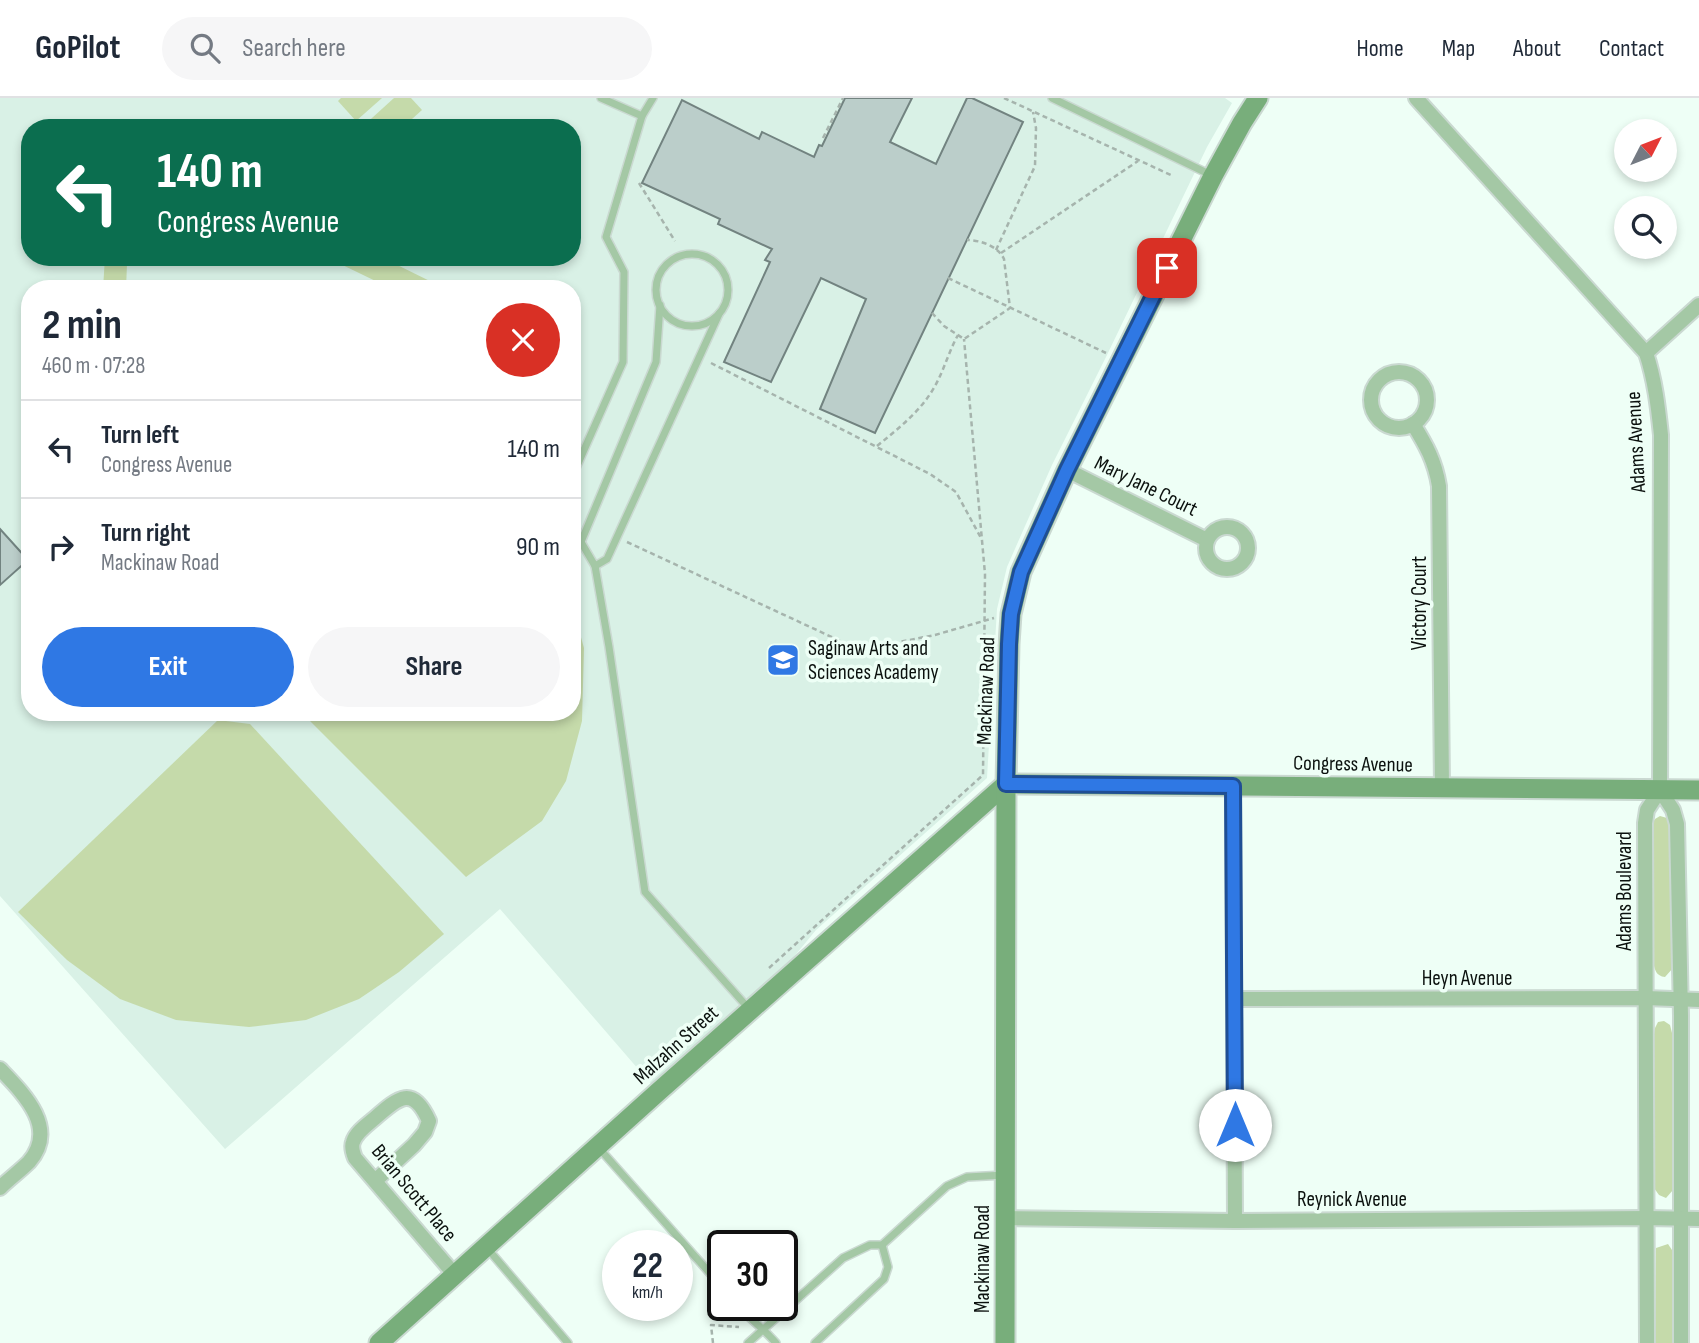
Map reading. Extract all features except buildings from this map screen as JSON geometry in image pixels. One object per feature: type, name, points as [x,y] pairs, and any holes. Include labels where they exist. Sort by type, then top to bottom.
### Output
[{"type":"street","name":"Mackinaw Road","points":[[1005,1343],[1006,784],[1011,614],[1021,572],[1067,470],[1213,176],[1258,98]]},
{"type":"street","name":"Adams Avenue","points":[[1416,98],[1646,353],[1652,371],[1661,435],[1660,790]]},
{"type":"street","points":[[1646,353],[1699,305]]},
{"type":"street","name":"Victory Court","points":[[1413,424],[1430,452],[1437,470],[1439,486],[1441,788]]},
{"type":"street","name":"Mary Jane Court","points":[[1067,470],[1207,540]]},
{"type":"street","name":"Congress Avenue","points":[[1006,784],[1699,790]]},
{"type":"street","name":"Malzahn Street","points":[[379,1343],[1006,784]]},
{"type":"street","points":[[1233,786],[1235,1221]]},
{"type":"street","points":[[1660,790],[1674,810],[1677,824],[1681,1000],[1681,1343]]},
{"type":"street","name":"Adams Boulevard","points":[[1647,1343],[1644,823],[1647,810],[1660,790]]},
{"type":"street","name":"Heyn Avenue","points":[[1234,999],[1699,1000]]},
{"type":"street","points":[[0,1069],[28,1099],[37,1115],[40,1132],[37,1149],[29,1162],[0,1188]]},
{"type":"street","name":"Brian Scott Place","points":[[375,1181],[425,1132],[429,1121],[417,1101],[409,1098],[391,1104],[357,1133],[352,1142],[355,1158],[456,1275]]},
{"type":"street","name":"Reynick Avenue","points":[[1005,1218],[1235,1221],[1699,1219]]},
{"type":"lane","points":[[601,98],[642,116]]},
{"type":"lane","points":[[581,457],[623,362],[624,272],[606,237],[642,116],[653,98]]},
{"type":"lane","points":[[1052,98],[1213,176]]},
{"type":"lane","points":[[595,566],[607,559],[725,304],[728,293],[723,271],[716,262],[706,256],[681,255],[670,261],[657,281],[656,293],[667,315],[677,322],[699,325],[719,314]]},
{"type":"lane","points":[[660,305],[656,362],[581,542],[595,566],[645,892],[750,1010]]},
{"type":"lane","points":[[597,1147],[707,1270]]},
{"type":"lane","points":[[748,1343],[843,1258],[870,1245],[882,1245],[947,1186],[967,1177],[1005,1175]]},
{"type":"lane","points":[[815,1343],[884,1279],[888,1267],[882,1245]]},
{"type":"lane","points":[[486,1247],[568,1343]]},
{"type":"lane","points":[[754,1321],[776,1343]]},
{"type":"path","points":[[823,138],[843,98]]},
{"type":"path","points":[[1004,98],[1173,176]]},
{"type":"path","points":[[996,250],[1035,166],[1036,128],[1033,112]]},
{"type":"path","points":[[1001,253],[1139,160]]},
{"type":"path","points":[[639,183],[675,241]]},
{"type":"path","points":[[967,240],[975,240],[1001,253],[1010,308]]},
{"type":"path","points":[[948,278],[1122,360]]},
{"type":"path","points":[[964,339],[1010,308]]},
{"type":"path","points":[[932,313],[944,326],[964,339]]},
{"type":"path","points":[[876,447],[902,425],[927,398],[958,335]]},
{"type":"path","points":[[768,969],[983,775],[985,574],[964,339]]},
{"type":"path","points":[[711,363],[930,474],[956,492],[982,541]]},
{"type":"path","points":[[624,541],[849,645],[894,643],[1011,614]]},
{"type":"path","points":[[713,1343],[711,1325],[739,1327]]},
{"type":"shaded area","name":"Saginaw Arts and Sciences Academy","points":[[0,98],[1225,98],[1232,103],[1207,147],[1052,465],[1007,567],[997,609],[987,778],[816,930],[750,1010],[658,1092],[500,909],[225,1149],[0,896]]},
{"type":"green space","points":[[341,98],[382,98],[358,119],[354,119],[338,101]]},
{"type":"green space","points":[[394,98],[411,98],[422,110],[412,119],[371,119]]},
{"type":"green space","points":[[104,266],[127,266],[126,280],[104,280]]},
{"type":"green space","points":[[345,266],[399,266],[428,280],[373,280]]},
{"type":"green space","points":[[581,637],[584,648],[582,721],[566,781],[542,821],[466,877],[310,721],[581,721]]},
{"type":"green space","points":[[217,721],[226,721],[250,724],[444,934],[399,972],[359,999],[306,1020],[249,1027],[176,1020],[120,999],[67,960],[18,912]]},
{"type":"green space","points":[[1660,816],[1667,818],[1671,826],[1673,968],[1665,977],[1658,974],[1653,962],[1652,824]]},
{"type":"green space","points":[[1664,1021],[1670,1025],[1672,1033],[1674,1181],[1673,1190],[1666,1198],[1659,1195],[1654,1188],[1654,1034],[1658,1022]]},
{"type":"green space","points":[[1668,1244],[1674,1258],[1674,1343],[1655,1343],[1656,1248]]},
{"type":"place","name":"Saginaw Arts and Sciences Academy","points":[[783,660]]},
{"type":"route","points":[[1167,268],[1067,470],[1021,572],[1011,614],[1006,784],[1233,786],[1235,1125]]}]
